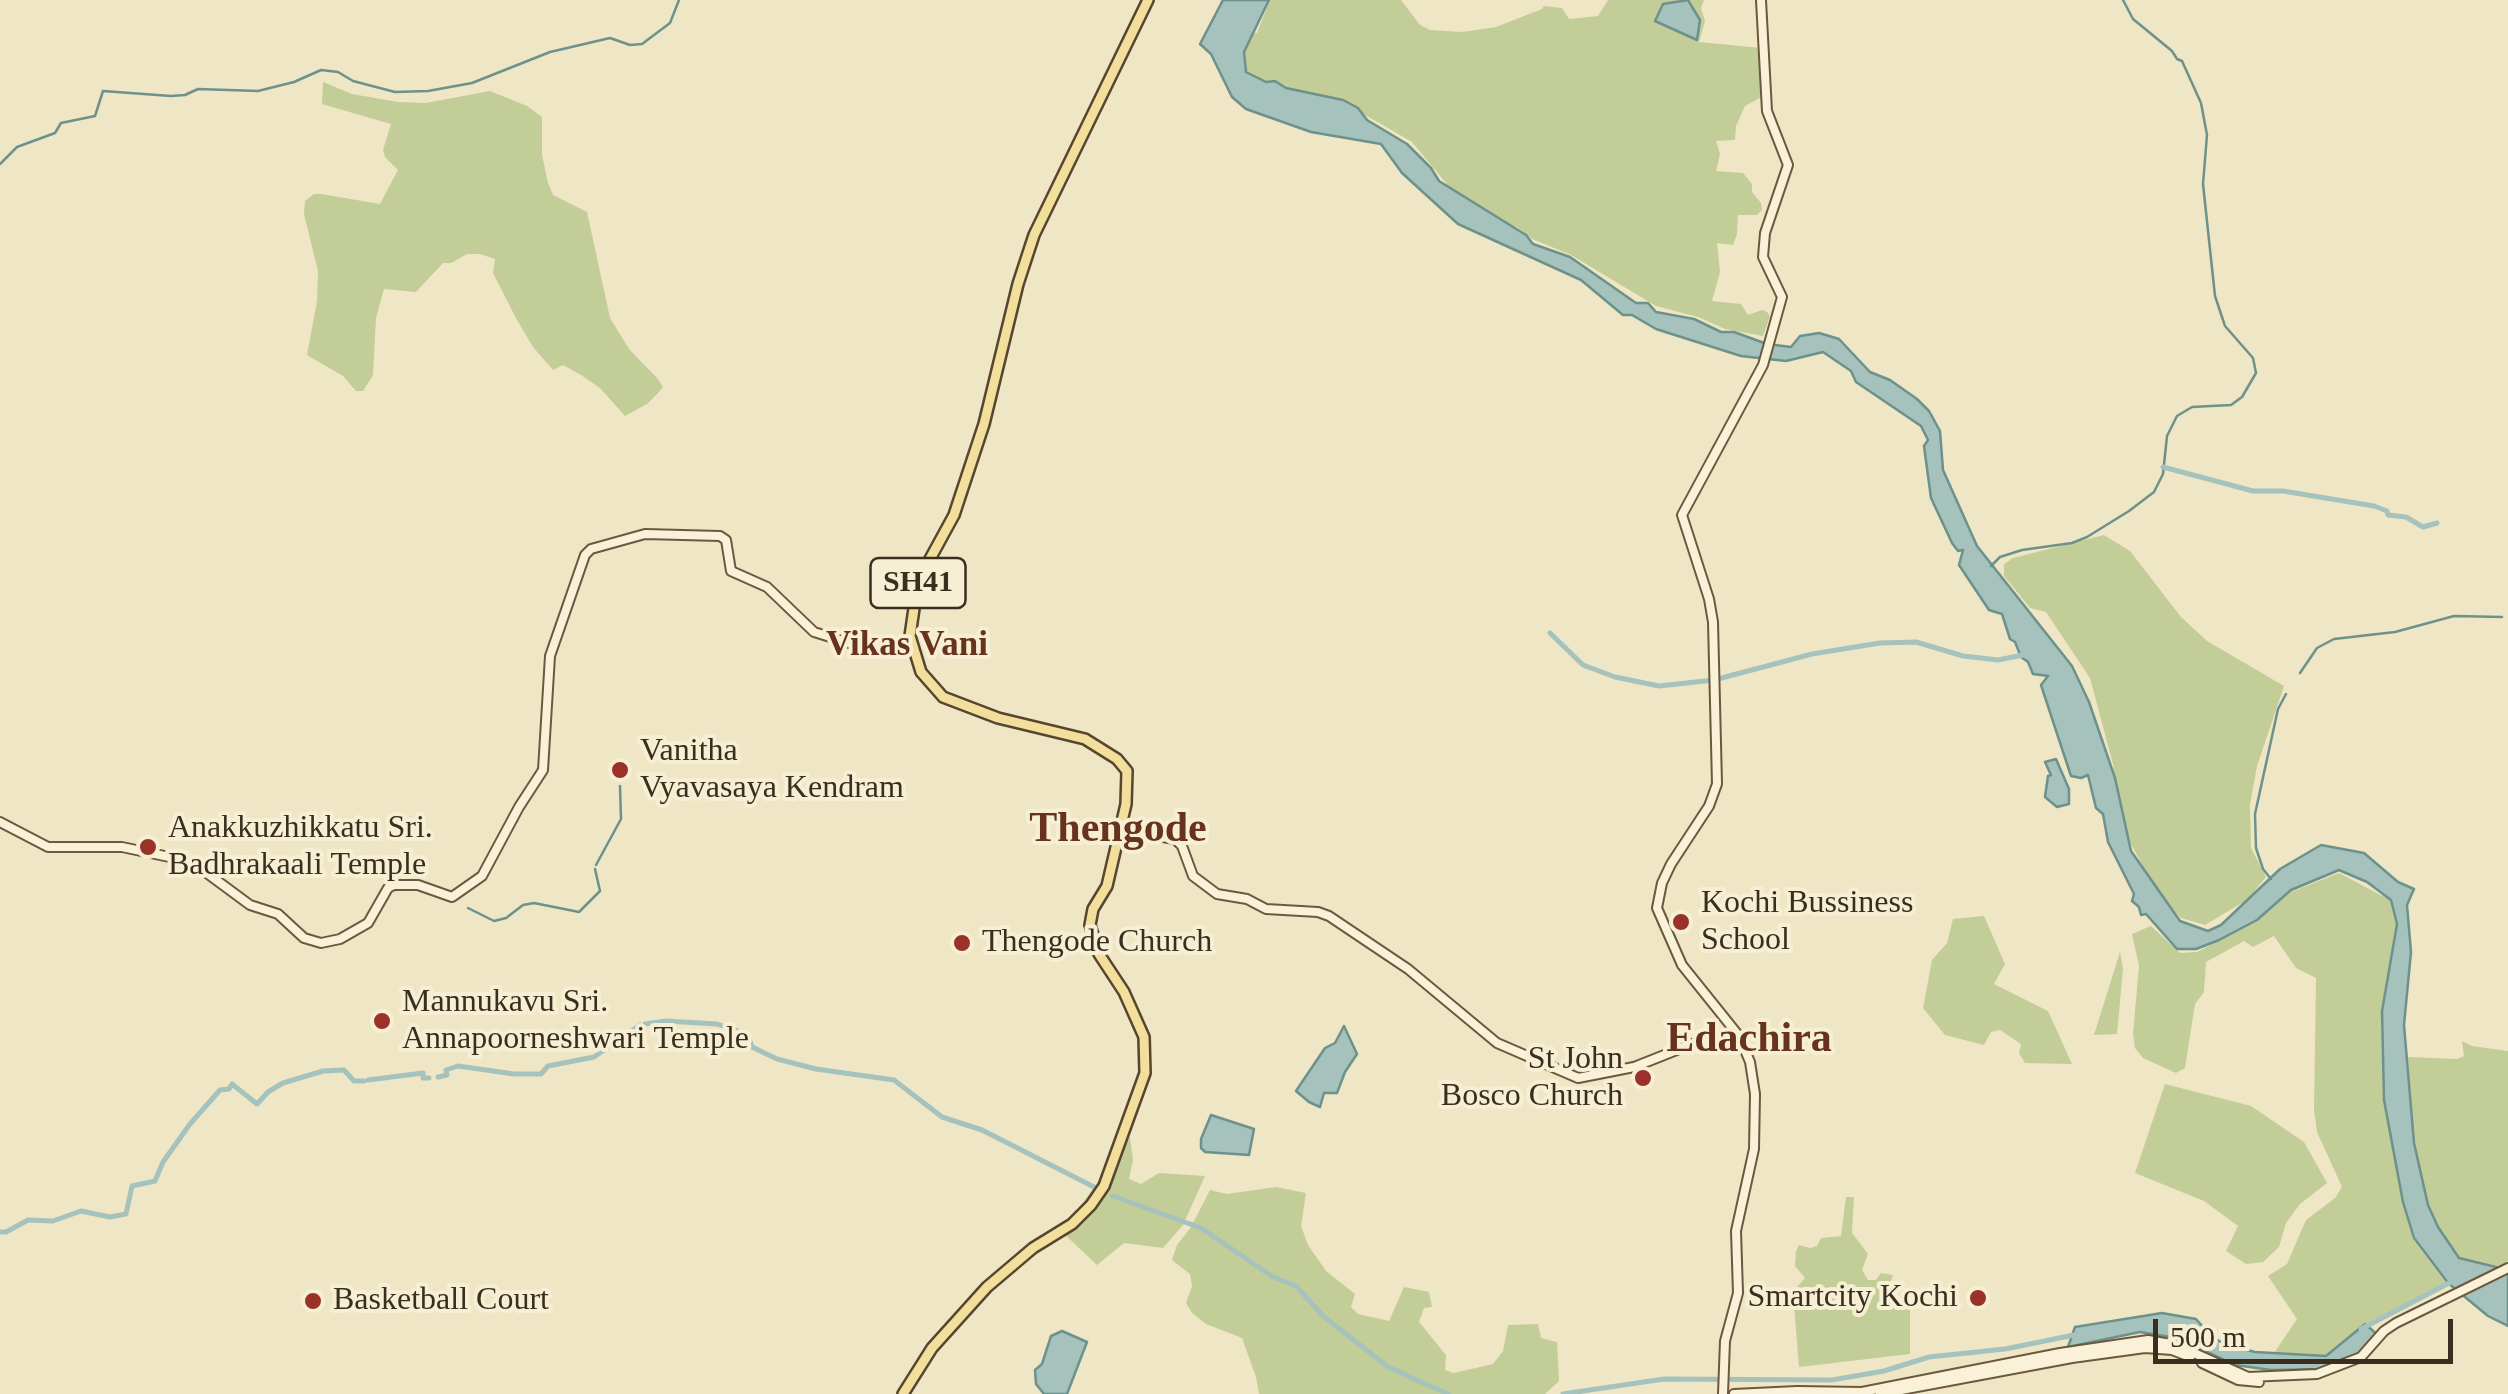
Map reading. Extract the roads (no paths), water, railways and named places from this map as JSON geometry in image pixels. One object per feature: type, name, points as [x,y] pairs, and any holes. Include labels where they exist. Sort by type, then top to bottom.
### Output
[{"type":"main road","name":"SH41","points":[[903,1394],[954,1322],[1033,1248],[1072,1224],[1091,1205],[1104,1186],[1144,1074],[1146,1054],[1137,1020],[1099,954],[1090,924],[1093,909],[1107,886],[1129,784],[1128,771],[1117,759],[1084,739],[998,718],[942,697],[921,672],[912,649],[912,614],[918,581],[954,515],[984,424],[1034,235],[1148,0]]},
{"type":"main road","points":[[1761,0],[1767,112],[1788,164],[1765,233],[1763,257],[1782,296],[1764,365],[1682,515],[1713,622],[1718,784],[1710,806],[1662,883],[1658,908],[1682,965],[1740,1036],[1750,1062],[1755,1094],[1754,1149],[1736,1231],[1738,1294],[1728,1322],[1723,1389],[1738,1393],[1862,1392],[2148,1340],[2176,1345],[2248,1377],[2318,1374],[2361,1357],[2387,1328],[2508,1270]]},
{"type":"main road","points":[[0,822],[48,848],[122,847],[174,858],[204,871],[250,905],[278,914],[313,942],[340,939],[360,930],[374,916],[388,888],[394,885],[418,885],[452,897],[482,876],[544,770],[550,656],[585,555],[591,548],[645,534],[720,536],[726,540],[731,570],[767,588],[814,632],[856,645],[912,649]]},
{"type":"main road","points":[[1120,830],[1174,839],[1182,846],[1193,876],[1217,894],[1247,899],[1266,909],[1329,916],[1408,969],[1497,1043],[1578,1078],[1634,1067],[1692,1044],[1740,1036]]},
{"type":"main road","points":[[1880,1394],[2072,1358],[2148,1348],[2178,1352],[2244,1382],[2320,1379],[2364,1359],[2389,1330],[2426,1310]]},
{"type":"water","points":[[1223,0],[1269,0],[1244,52],[1246,72],[1266,82],[1275,81],[1286,88],[1343,100],[1358,108],[1367,120],[1407,144],[1439,181],[1526,235],[1533,244],[1570,257],[1636,303],[1648,303],[1656,312],[1694,319],[1721,332],[1734,332],[1767,344],[1791,347],[1800,336],[1819,333],[1839,339],[1870,372],[1890,380],[1917,399],[1940,431],[1943,470],[1977,546],[2072,666],[2115,778],[2131,851],[2180,921],[2208,931],[2221,925],[2280,869],[2321,845],[2364,853],[2398,882],[2414,889],[2407,905],[2411,952],[2404,1025],[2414,1143],[2428,1205],[2459,1258],[2508,1270],[2508,1326],[2488,1316],[2448,1283],[2414,1238],[2403,1202],[2384,1100],[2382,1011],[2397,924],[2391,900],[2367,882],[2339,870],[2291,890],[2257,920],[2219,940],[2196,949],[2177,949],[2146,914],[2141,915],[2132,901],[2134,894],[2108,842],[2103,814],[2096,808],[2088,775],[2071,776],[2041,685],[2048,676],[2033,674],[2010,639],[2002,614],[1989,610],[1959,565],[1963,550],[1958,551],[1952,543],[1931,498],[1924,446],[1928,440],[1921,426],[1856,382],[1851,371],[1823,352],[1786,361],[1741,356],[1623,315],[1581,280],[1458,224],[1402,173],[1381,144],[1311,132],[1246,109],[1232,97],[1211,54],[1200,44]]},
{"type":"water","points":[[1688,0],[1700,20],[1697,40],[1655,21],[1663,4]]},
{"type":"water","points":[[2056,759],[2069,789],[2069,804],[2057,807],[2045,797],[2051,775],[2045,762]]},
{"type":"water","points":[[1344,1026],[1357,1054],[1337,1093],[1324,1093],[1320,1107],[1296,1091]]},
{"type":"water","points":[[1211,1115],[1254,1129],[1249,1155],[1205,1152],[1201,1148]]},
{"type":"water","points":[[2162,1313],[2196,1319],[2212,1337],[2255,1352],[2326,1356],[2365,1324],[2378,1335],[2360,1354],[2326,1369],[2271,1370],[2235,1365],[2177,1338],[2140,1332],[2068,1347],[2075,1327]]},
{"type":"water","points":[[1062,1331],[1087,1342],[1067,1394],[1044,1394],[1036,1384],[1035,1370],[1042,1364],[1051,1336]]},
{"type":"waterway","points":[[0,164],[17,147],[55,133],[61,123],[95,116],[103,91],[171,96],[198,89],[258,91],[321,70],[395,92],[428,91],[472,83],[550,52],[610,38],[630,45],[642,44],[670,23],[679,0]]},
{"type":"waterway","points":[[1991,566],[2000,557],[2022,550],[2072,543],[2129,511],[2154,492],[2163,474],[2167,436],[2177,416],[2192,407],[2231,405],[2242,397],[2256,373],[2253,358],[2225,326],[2215,296],[2203,184],[2207,135],[2201,103],[2182,61],[2133,19],[2123,0]]},
{"type":"waterway","points":[[2163,467],[2253,491],[2283,491],[2374,506],[2423,527],[2437,523]]},
{"type":"waterway","points":[[2300,673],[2317,648],[2334,639],[2395,632],[2454,616],[2502,617]]},
{"type":"waterway","points":[[1550,633],[1583,665],[1615,677],[1659,686],[1714,680],[1812,654],[1880,643],[1916,642],[1963,656],[1998,660],[2023,655]]},
{"type":"waterway","points":[[2271,879],[2256,848],[2255,814],[2278,709],[2286,694]]},
{"type":"waterway","points":[[596,865],[621,819],[620,786]]},
{"type":"waterway","points":[[468,908],[494,921],[534,903],[579,912],[600,891],[595,869]]},
{"type":"waterway","points":[[645,1024],[717,1024],[747,1034],[752,1047],[777,1059],[894,1080],[942,1117],[982,1130],[1096,1188]]},
{"type":"waterway","points":[[438,1077],[458,1066],[541,1074],[548,1066],[594,1057],[640,1025]]},
{"type":"waterway","points":[[0,1232],[28,1220],[53,1221],[81,1211],[110,1217],[126,1214],[132,1186],[155,1181],[163,1162],[190,1124],[220,1090],[229,1089],[232,1084],[257,1104],[283,1083],[323,1071],[344,1070],[354,1081],[364,1081]]},
{"type":"waterway","points":[[368,1080],[423,1073],[423,1078],[429,1078]]},
{"type":"waterway","points":[[1113,1196],[1201,1228],[1273,1277],[1296,1286],[1306,1297]]},
{"type":"waterway","points":[[2361,1329],[2453,1281]]},
{"type":"waterway","points":[[1305,1296],[1322,1315],[1388,1367],[1448,1394]]},
{"type":"waterway","points":[[1563,1394],[1664,1379],[1832,1380],[1884,1371],[1929,1357],[2005,1349],[2079,1334]]},
{"type":"place","name":"Vanitha Vyavasaya Kendram","points":[[620,770]]},
{"type":"place","name":"Anakkuzhikkatu Sri. Badhrakaali Temple","points":[[148,847]]},
{"type":"place","name":"Kochi Bussiness School","points":[[1681,922]]},
{"type":"place","name":"Thengode Church","points":[[962,943]]},
{"type":"place","name":"Mannukavu Sri. Annapoorneshwari Temple","points":[[382,1021]]},
{"type":"place","name":"St John Bosco Church","points":[[1643,1078]]},
{"type":"place","name":"Smartcity Kochi","points":[[1978,1298]]},
{"type":"place","name":"Basketball Court","points":[[313,1301]]},
{"type":"district","name":"Vikas Vani","points":[[907,646]]},
{"type":"district","name":"Thengode","points":[[1118,830]]},
{"type":"district","name":"Edachira","points":[[1749,1040]]}]
